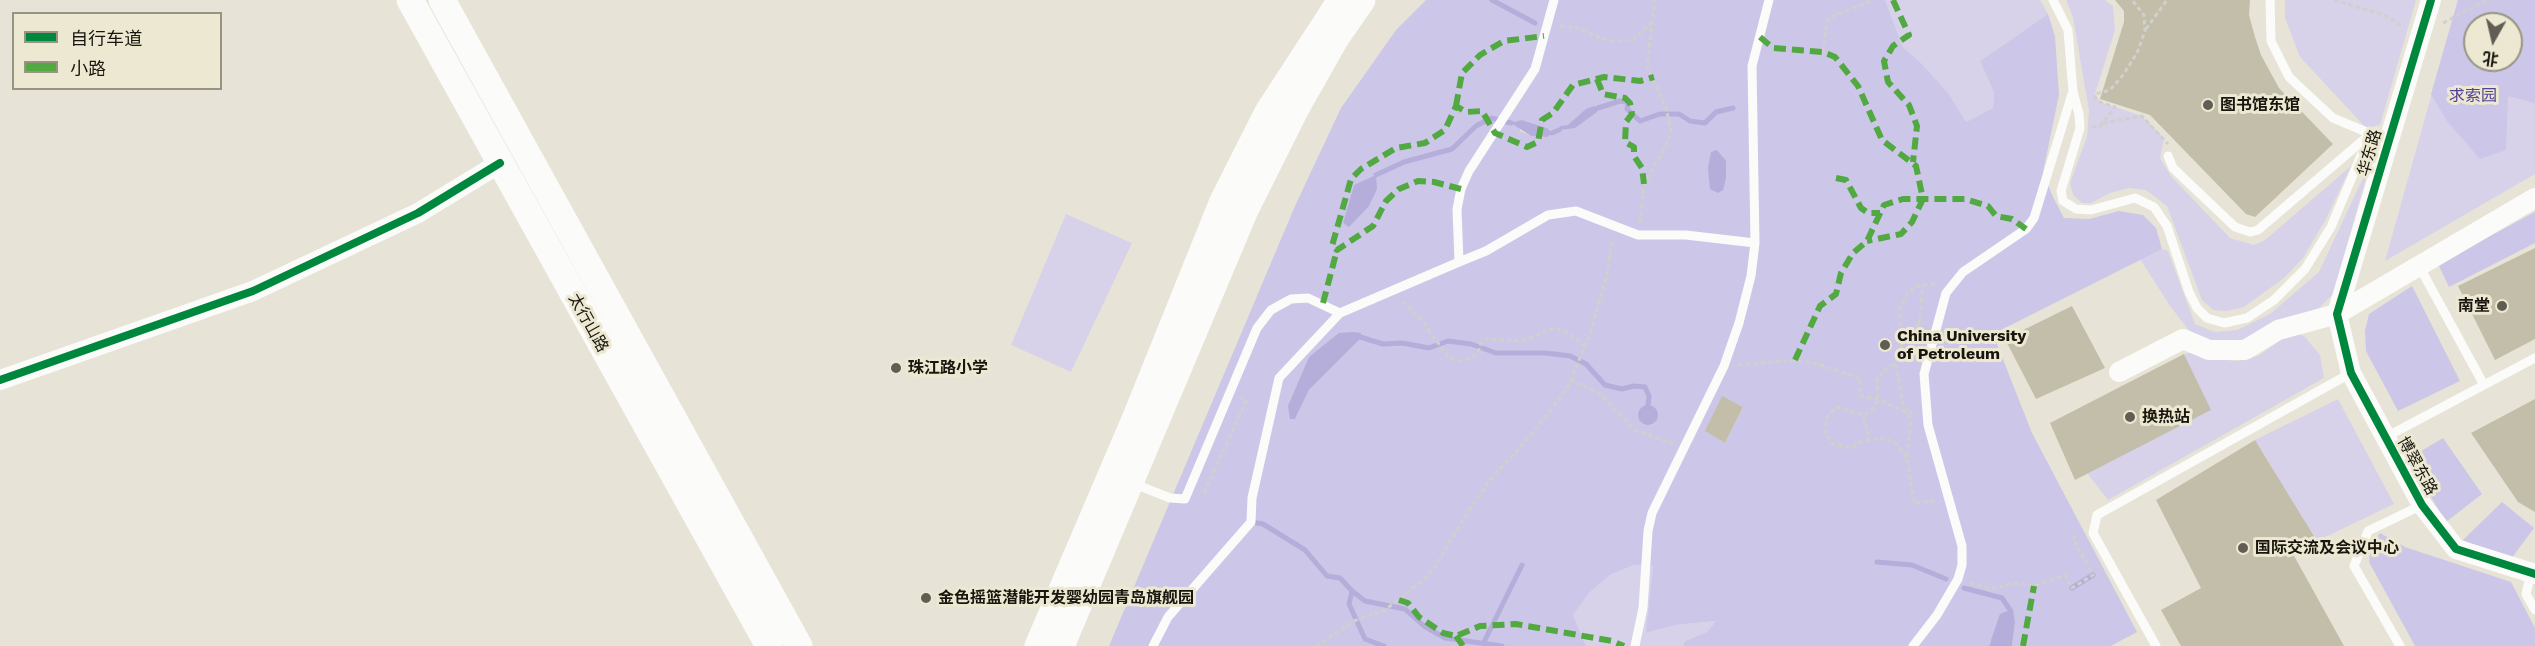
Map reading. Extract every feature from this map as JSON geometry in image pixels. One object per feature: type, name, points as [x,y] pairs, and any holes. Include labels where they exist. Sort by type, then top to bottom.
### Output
[{"type":"main road","name":"太行山路","points":[[410,0],[769,646]]},
{"type":"main road","name":"太行山路","points":[[442,0],[799,646]]},
{"type":"main road","points":[[1038,646],[1136,417],[1223,201],[1268,112],[1341,0]]},
{"type":"main road","points":[[1061,646],[1245,210],[1296,108],[1335,39],[1362,0]]},
{"type":"street","name":"华东路","points":[[2337,314],[2379,138],[2420,36],[2431,0]]},
{"type":"street","points":[[0,380],[253,291],[418,213],[500,163]]},
{"type":"street","points":[[2119,372],[2183,339],[2209,350],[2245,350],[2278,330],[2337,314],[2535,198]]},
{"type":"street","name":"博翠东路","points":[[2337,314],[2351,373],[2422,505],[2456,549],[2533,573]]},
{"type":"lane","points":[[1459,262],[1457,209],[1461,189],[1469,171],[1535,69],[1554,0]]},
{"type":"lane","points":[[1635,646],[1643,608],[1648,531],[1652,513],[1724,366],[1739,322],[1755,243],[1752,66],[1769,0]]},
{"type":"lane","points":[[2053,0],[2068,30],[2073,92],[2079,114],[2080,129],[2061,191],[2063,201],[2076,209],[2091,210],[2135,198],[2154,207],[2167,226],[2189,292],[2197,308],[2207,318],[2224,323],[2247,318],[2274,300],[2305,269],[2331,227],[2379,138]]},
{"type":"lane","points":[[2270,0],[2271,41],[2289,77],[2332,118],[2379,138]]},
{"type":"lane","points":[[1913,646],[1937,615],[1958,579],[1962,565],[1962,546],[1927,415],[1924,374],[1946,293],[1963,272],[2026,229],[2034,218],[2073,92]]},
{"type":"lane","points":[[2168,156],[2173,168],[2235,227],[2250,232],[2258,230],[2379,138]]},
{"type":"lane","points":[[1153,646],[1168,617],[1251,522],[1264,436],[1279,378],[1340,313],[1486,251],[1548,215],[1576,212],[1638,235],[1686,236],[1755,243]]},
{"type":"lane","points":[[2419,266],[2484,385]]},
{"type":"lane","points":[[1130,483],[1170,498],[1185,499],[1257,328],[1271,309],[1292,299],[1308,298],[1340,313]]},
{"type":"lane","points":[[2386,437],[2535,358]]},
{"type":"lane","points":[[2156,646],[2093,533],[2097,515],[2351,373]]},
{"type":"lane","points":[[2400,646],[2354,566],[2368,531],[2422,505]]},
{"type":"lane","points":[[2533,573],[2526,594],[2535,610]]},
{"type":"path","points":[[1638,235],[1644,184],[1668,142],[1671,130],[1666,108],[1647,66],[1655,0]]},
{"type":"path","points":[[1822,52],[1827,21],[1833,16],[1874,0]]},
{"type":"path","points":[[2132,0],[2144,15],[2145,31]]},
{"type":"path","points":[[2080,129],[2100,126],[2106,120],[2115,106],[2100,102],[2095,98],[2095,94],[2110,90],[2123,75],[2137,53],[2145,31],[2167,0]]},
{"type":"path","points":[[2334,0],[2384,15],[2420,36],[2487,0]]},
{"type":"path","points":[[1546,24],[1576,28],[1609,41],[1633,40],[1653,21]]},
{"type":"path","points":[[1317,646],[1354,621],[1386,609],[1433,570],[1467,513],[1494,475],[1528,439],[1570,380],[1585,346],[1607,275],[1614,227]]},
{"type":"path","points":[[1946,293],[1938,284],[1923,285],[1908,292],[1899,311],[1902,344],[1896,363],[1902,401],[1911,420],[1907,458],[1914,503],[1929,503],[1948,497]]},
{"type":"path","points":[[1919,325],[1923,285]]},
{"type":"path","points":[[1386,292],[1407,304],[1449,358],[1462,361],[1472,358],[1478,352],[1482,341],[1487,339],[1522,341],[1554,328],[1568,333],[1585,346]]},
{"type":"path","points":[[1902,344],[1924,322],[1938,324]]},
{"type":"path","points":[[1724,366],[1795,360],[1818,364],[1861,379],[1860,396],[1878,399],[1907,412],[1927,415]]},
{"type":"path","points":[[1864,416],[1874,408],[1878,399],[1877,380],[1883,371],[1896,363]]},
{"type":"path","points":[[1570,380],[1599,393],[1634,430],[1683,448]]},
{"type":"path","points":[[1864,416],[1836,407],[1828,416],[1826,431],[1832,444],[1852,448],[1884,438],[1896,443],[1907,458]]},
{"type":"path","points":[[1864,416],[1869,441]]},
{"type":"path","points":[[1958,579],[1990,590],[2015,583],[2034,586],[2065,575],[2072,588],[2093,575],[2073,538],[2094,527]]},
{"type":"green space","name":"China University of Petroleum","points":[[1426,0],[1885,0],[1903,47],[1949,94],[1966,122],[1993,108],[1994,93],[1980,61],[2048,14],[2055,36],[2059,95],[2043,172],[2053,197],[2064,218],[2089,219],[2119,211],[2143,215],[2156,228],[2162,249],[1993,334],[2032,433],[2137,632],[2111,646],[2012,646],[2015,623],[1990,641],[1989,646],[1683,646],[1685,641],[1707,632],[1716,621],[1675,625],[1646,633],[1653,566],[1634,565],[1610,575],[1589,593],[1573,615],[1586,646],[1109,646],[1295,206],[1341,108],[1396,30]],"holes":[[[1522,120],[1547,128],[1547,137],[1531,136],[1520,131]],[[1363,182],[1343,224],[1354,185]],[[1358,341],[1309,390],[1295,419],[1290,419],[1309,357]],[[1722,397],[1743,407],[1725,443],[1706,431]]]},
{"type":"green space","points":[[1885,0],[2040,0],[2048,14],[1980,61],[1994,93],[1993,108],[1966,122],[1949,94],[1903,47]]},
{"type":"green space","points":[[2066,0],[2105,0],[2113,6],[2115,30],[2095,94],[2100,102],[2142,116],[2164,138],[2160,158],[2171,176],[2230,238],[2254,245],[2265,240],[2351,166],[2326,219],[2303,258],[2284,278],[2244,307],[2226,311],[2213,310],[2202,300],[2167,206],[2146,190],[2129,188],[2110,193],[2091,203],[2082,203],[2073,195],[2070,183],[2087,137],[2089,111],[2073,17]]},
{"type":"green space","points":[[2285,0],[2416,0],[2380,125],[2366,128],[2300,57],[2285,18]]},
{"type":"green space","points":[[2458,0],[2535,0],[2535,174],[2385,261]]},
{"type":"green space","name":"求索园","points":[[2458,0],[2535,0],[2535,103],[2508,96],[2506,150],[2480,159],[2447,121],[2431,94]]},
{"type":"green space","points":[[2371,161],[2333,294],[2319,308],[2251,338],[2226,343],[2205,342],[2191,333],[2170,306],[2140,259],[2162,249],[2168,251],[2195,324],[2215,332],[2237,330],[2270,314],[2319,272]]},
{"type":"green space","points":[[2535,212],[2535,243],[2449,287],[2438,264]]},
{"type":"green space","points":[[1066,214],[1132,243],[1071,372],[1011,345]]},
{"type":"green space","points":[[2412,286],[2460,381],[2398,411],[2366,351],[2365,331],[2369,314]]},
{"type":"green space","points":[[2291,333],[2304,336],[2320,355],[2324,378],[2108,500],[2087,473],[2210,410],[2184,354],[2194,352],[2213,359],[2239,361],[2258,356]]},
{"type":"green space","points":[[2338,399],[2394,504],[2317,541],[2255,440]]},
{"type":"green space","points":[[2443,438],[2482,494],[2446,522],[2408,459]]},
{"type":"green space","points":[[2502,502],[2534,528],[2508,563],[2463,540]]},
{"type":"green space","points":[[2380,533],[2405,547],[2511,582],[2535,628],[2535,646],[2415,646],[2369,562],[2371,545]]},
{"type":"green space","points":[[1634,565],[1653,566],[1647,633],[1675,625],[1716,621],[1707,632],[1685,641],[1683,646],[1586,646],[1573,615],[1589,593],[1610,575]]},
{"type":"shaded area","points":[[1594,106],[1598,108],[1597,112],[1575,128],[1559,130],[1560,126],[1568,125],[1586,109]]},
{"type":"shaded area","points":[[1522,120],[1547,128],[1552,133],[1547,137],[1531,136],[1511,123]]},
{"type":"shaded area","points":[[1717,150],[1726,161],[1723,190],[1718,193],[1710,189],[1708,168],[1711,152]]},
{"type":"shaded area","points":[[1376,175],[1377,189],[1369,206],[1349,227],[1343,223],[1354,185]]},
{"type":"shaded area","points":[[1339,333],[1361,333],[1359,340],[1309,390],[1295,419],[1290,419],[1288,406],[1309,357]]},
{"type":"shaded area","points":[[1648,405],[1655,408],[1658,415],[1655,422],[1648,425],[1641,422],[1638,415],[1641,408]]},
{"type":"shaded area","points":[[2013,609],[2015,623],[2012,646],[1989,646],[2000,614]]},
{"type":"building","name":"图书馆东馆","points":[[2115,0],[2250,0],[2249,15],[2255,37],[2261,55],[2279,88],[2333,144],[2255,217],[2246,214],[2150,115],[2100,99],[2124,22],[2124,11]]},
{"type":"building","name":"南堂","points":[[2535,248],[2535,339],[2495,360],[2458,286]]},
{"type":"building","points":[[2072,306],[2105,368],[2036,399],[2005,339]]},
{"type":"building","name":"换热站","points":[[2184,354],[2211,410],[2075,480],[2050,423]]},
{"type":"building","points":[[1722,396],[1743,407],[1725,443],[1705,431]]},
{"type":"building","points":[[2535,399],[2535,512],[2518,502],[2471,433]]},
{"type":"building","name":"国际交流及会议中心","points":[[2255,440],[2317,541],[2293,554],[2344,646],[2181,646],[2161,610],[2201,588],[2156,500]]},
{"type":"waterway","points":[[1492,0],[1535,23]]},
{"type":"waterway","points":[[1598,108],[1620,101],[1628,102],[1627,109],[1640,121],[1660,114],[1679,114],[1690,121],[1705,123],[1716,112],[1733,108]]},
{"type":"waterway","points":[[1376,175],[1404,162],[1452,149],[1476,126],[1491,118],[1511,123]]},
{"type":"waterway","points":[[1552,133],[1559,130]]},
{"type":"waterway","points":[[1360,337],[1383,344],[1402,343],[1429,348],[1448,341],[1471,344],[1496,353],[1546,353],[1570,356],[1586,364],[1605,385],[1622,389],[1634,386],[1645,387],[1649,396],[1648,406]]},
{"type":"waterway","points":[[1251,522],[1263,524],[1305,550],[1327,576],[1340,578],[1352,591],[1349,604],[1365,639],[1384,646]]},
{"type":"waterway","points":[[1877,562],[1912,565],[1946,579]]},
{"type":"waterway","points":[[1484,642],[1522,565]]},
{"type":"waterway","points":[[2072,588],[2093,575]]},
{"type":"waterway","points":[[1964,588],[2002,598],[2010,610]]},
{"type":"waterway","points":[[1352,591],[1365,601],[1405,609],[1424,626],[1445,638],[1502,646]]},
{"type":"marked path","points":[[1893,0],[1909,35],[1893,46],[1884,61],[1888,82],[1909,105],[1917,126],[1913,162]]},
{"type":"marked path","points":[[1456,106],[1462,73],[1480,55],[1504,41],[1544,36]]},
{"type":"marked path","points":[[1760,37],[1773,48],[1823,52],[1835,57],[1858,86],[1882,140],[1916,166],[1923,199],[1912,222],[1901,234],[1867,241]]},
{"type":"marked path","points":[[1461,189],[1434,182],[1418,181],[1399,189],[1386,201],[1373,226],[1337,250],[1332,246],[1351,179],[1361,169],[1396,148],[1425,143],[1445,130],[1456,106],[1466,112],[1482,111],[1495,133],[1527,147],[1538,142],[1542,120],[1553,113],[1573,85],[1604,77],[1640,81],[1654,77]]},
{"type":"marked path","points":[[1597,79],[1603,94],[1625,98],[1630,103],[1632,114],[1626,122],[1625,142],[1634,147],[1634,156],[1642,168],[1644,184]]},
{"type":"marked path","points":[[1836,178],[1846,180],[1861,208],[1868,213],[1880,213]]},
{"type":"marked path","points":[[1795,360],[1820,306],[1836,294],[1841,273],[1853,253],[1867,241],[1884,205],[1903,199],[1965,199],[1988,206],[1996,216],[2012,219],[2026,229]]},
{"type":"marked path","points":[[1323,303],[1337,250]]},
{"type":"marked path","points":[[2023,646],[2034,586]]},
{"type":"marked path","points":[[1399,600],[1408,603],[1419,617],[1443,633],[1456,636],[1480,626],[1516,624],[1612,641],[1624,646]]},
{"type":"marked path","points":[[1456,636],[1463,646]]},
{"type":"cycle path","points":[[2431,0],[2337,314],[2351,373],[2422,505],[2456,549],[2535,574]]},
{"type":"cycle path","points":[[0,380],[253,291],[418,213],[500,163]]},
{"type":"place","name":"图书馆东馆","points":[[2208,105]]},
{"type":"place","name":"南堂","points":[[2502,306]]},
{"type":"place","name":"China University of Petroleum","points":[[1885,345]]},
{"type":"place","name":"珠江路小学","points":[[896,368]]},
{"type":"place","name":"换热站","points":[[2130,417]]},
{"type":"place","name":"国际交流及会议中心","points":[[2243,548]]},
{"type":"place","name":"金色摇篮潜能开发婴幼园青岛旗舰园","points":[[926,598]]}]
